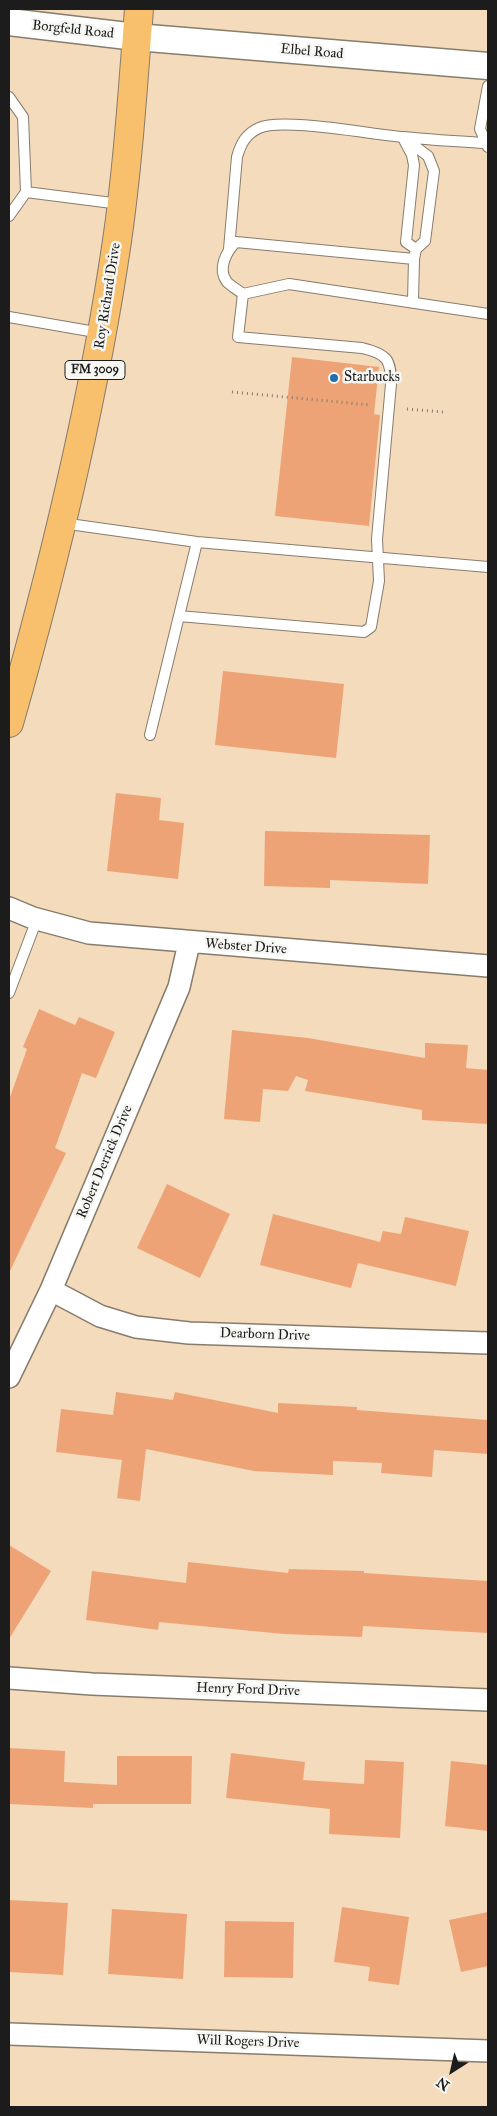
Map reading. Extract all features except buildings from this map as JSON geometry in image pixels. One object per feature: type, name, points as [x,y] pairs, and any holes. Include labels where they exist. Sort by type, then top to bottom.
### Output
[{"type":"main road","name":"Roy Richard Drive","points":[[9,723],[32,643],[94,378],[121,205],[139,9]]},
{"type":"street","name":"Borgfeld Road","points":[[9,22],[136,37]]},
{"type":"street","name":"Elbel Road","points":[[136,37],[488,66]]},
{"type":"street","name":"Webster Drive","points":[[9,908],[37,919],[89,934],[488,966]]},
{"type":"street","name":"Robert Derrick Drive","points":[[9,1377],[51,1290],[179,987],[189,943]]},
{"type":"street","name":"Dearborn Drive","points":[[51,1290],[100,1316],[136,1327],[189,1333],[488,1343]]},
{"type":"street","name":"Henry Ford Drive","points":[[9,1678],[92,1684],[488,1700]]},
{"type":"street","name":"Will Rogers Drive","points":[[9,2034],[488,2051]]},
{"type":"lane","points":[[229,249],[238,157],[241,143],[248,135],[261,127],[284,124],[486,146],[480,129],[488,86]]},
{"type":"lane","points":[[9,97],[23,117],[26,192],[9,216]]},
{"type":"lane","points":[[403,137],[428,156],[434,171],[425,241],[415,254],[413,301]]},
{"type":"lane","points":[[403,137],[412,155],[414,165],[406,242],[415,254]]},
{"type":"lane","points":[[26,192],[121,205]]},
{"type":"lane","points":[[415,254],[236,242],[223,259],[226,281],[243,294],[289,284],[413,301],[488,314]]},
{"type":"lane","points":[[179,616],[364,632],[371,628],[379,580],[377,539],[391,364],[375,351],[337,345],[238,337],[243,294]]},
{"type":"lane","points":[[9,317],[102,333]]},
{"type":"lane","points":[[60,523],[197,542],[488,566]]},
{"type":"lane","points":[[150,735],[197,542]]},
{"type":"lane","points":[[9,993],[37,919]]},
{"type":"path","points":[[232,392],[442,412]]},
{"type":"place","name":"Starbucks","points":[[334,378]]}]
